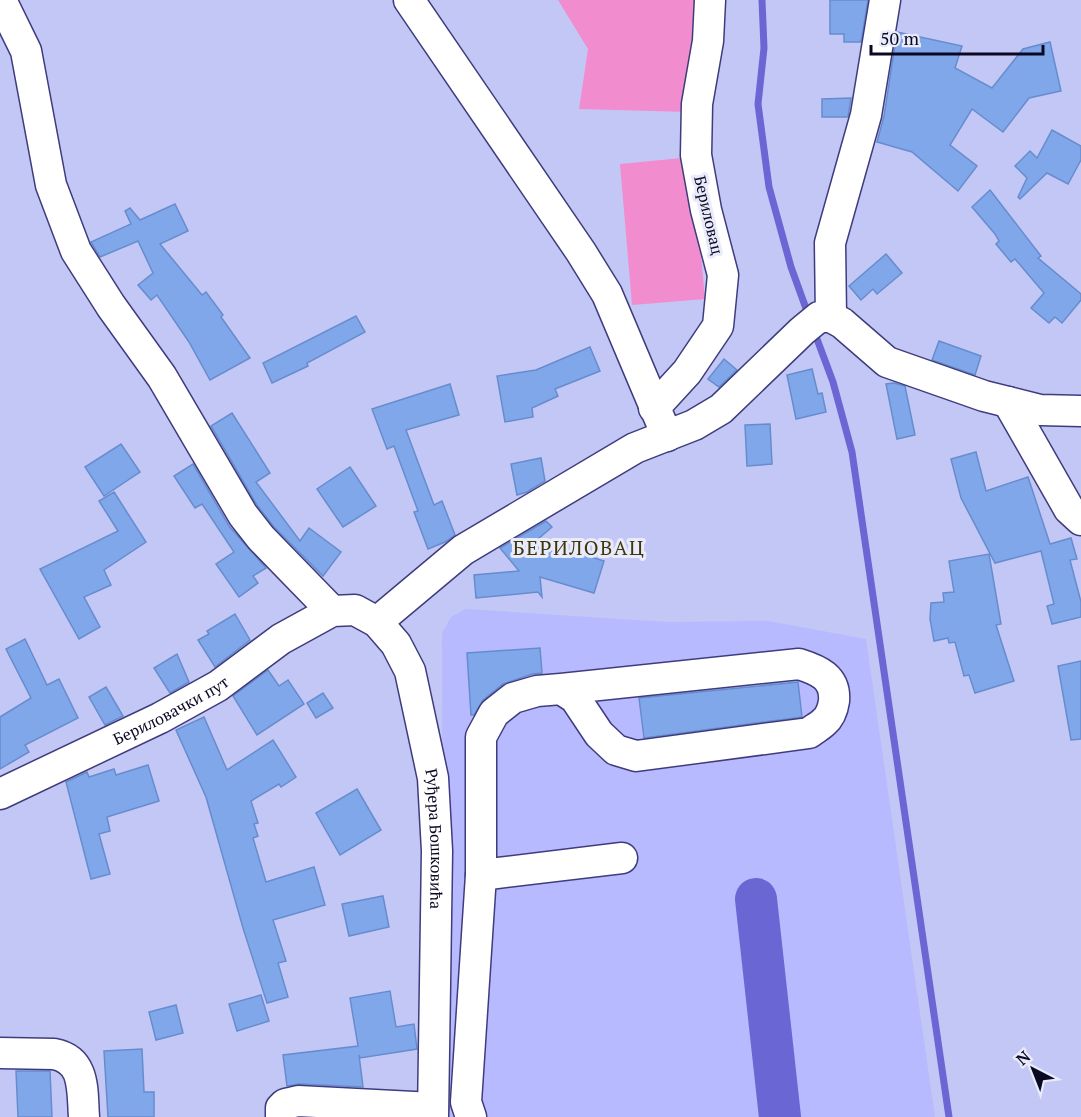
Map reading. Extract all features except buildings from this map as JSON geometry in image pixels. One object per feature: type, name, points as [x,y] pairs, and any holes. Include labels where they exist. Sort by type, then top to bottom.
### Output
[{"type":"street","points":[[2,0],[27,51],[51,185],[76,251],[111,306],[162,377],[243,515],[261,538],[332,611]]},
{"type":"street","points":[[409,0],[608,294],[667,436]]},
{"type":"street","name":"Бериловац","points":[[654,408],[687,372],[718,326],[723,275],[706,210],[696,155],[697,104],[708,41],[710,0]]},
{"type":"street","points":[[377,622],[463,550],[635,448],[694,425],[721,409],[817,322],[830,243],[866,115],[885,0]]},
{"type":"street","points":[[817,322],[842,323],[887,362],[984,396],[1040,410],[1081,411]]},
{"type":"street","points":[[1008,402],[1069,509],[1081,520]]},
{"type":"street","name":"Руђера Бошковића","points":[[332,611],[355,610],[377,622],[396,644],[410,671],[433,778],[437,851],[433,1112]]},
{"type":"street","name":"Бериловачки пут","points":[[0,794],[170,712],[218,686],[281,639],[332,611]]},
{"type":"street","points":[[471,1117],[466,1102],[481,875],[482,737],[494,713],[513,698],[537,691],[799,664],[814,668],[827,677],[835,690],[833,707],[826,720],[809,733],[636,756],[616,750],[599,734],[574,698],[561,689]]},
{"type":"street","points":[[481,875],[622,858]]},
{"type":"street","points":[[0,1053],[54,1054],[62,1055],[72,1061],[79,1073],[84,1117]]},
{"type":"street","points":[[282,1117],[281,1108],[285,1104],[298,1101],[433,1112]]},
{"type":"shaded area","points":[[558,0],[701,0],[689,112],[579,109],[588,49]]},
{"type":"shaded area","points":[[692,157],[705,299],[632,305],[620,164]]},
{"type":"shaded area","points":[[466,609],[667,622],[768,621],[866,639],[935,1117],[443,1117],[442,633],[451,617]]},
{"type":"waterway","points":[[762,0],[764,48],[758,104],[769,187],[791,267],[808,314]]},
{"type":"waterway","points":[[814,331],[833,382],[852,452],[949,1117]]},
{"type":"waterway","points":[[756,899],[780,1117]]},
{"type":"district","name":"БЕРИЛОВАЦ","points":[[579,548]]}]
